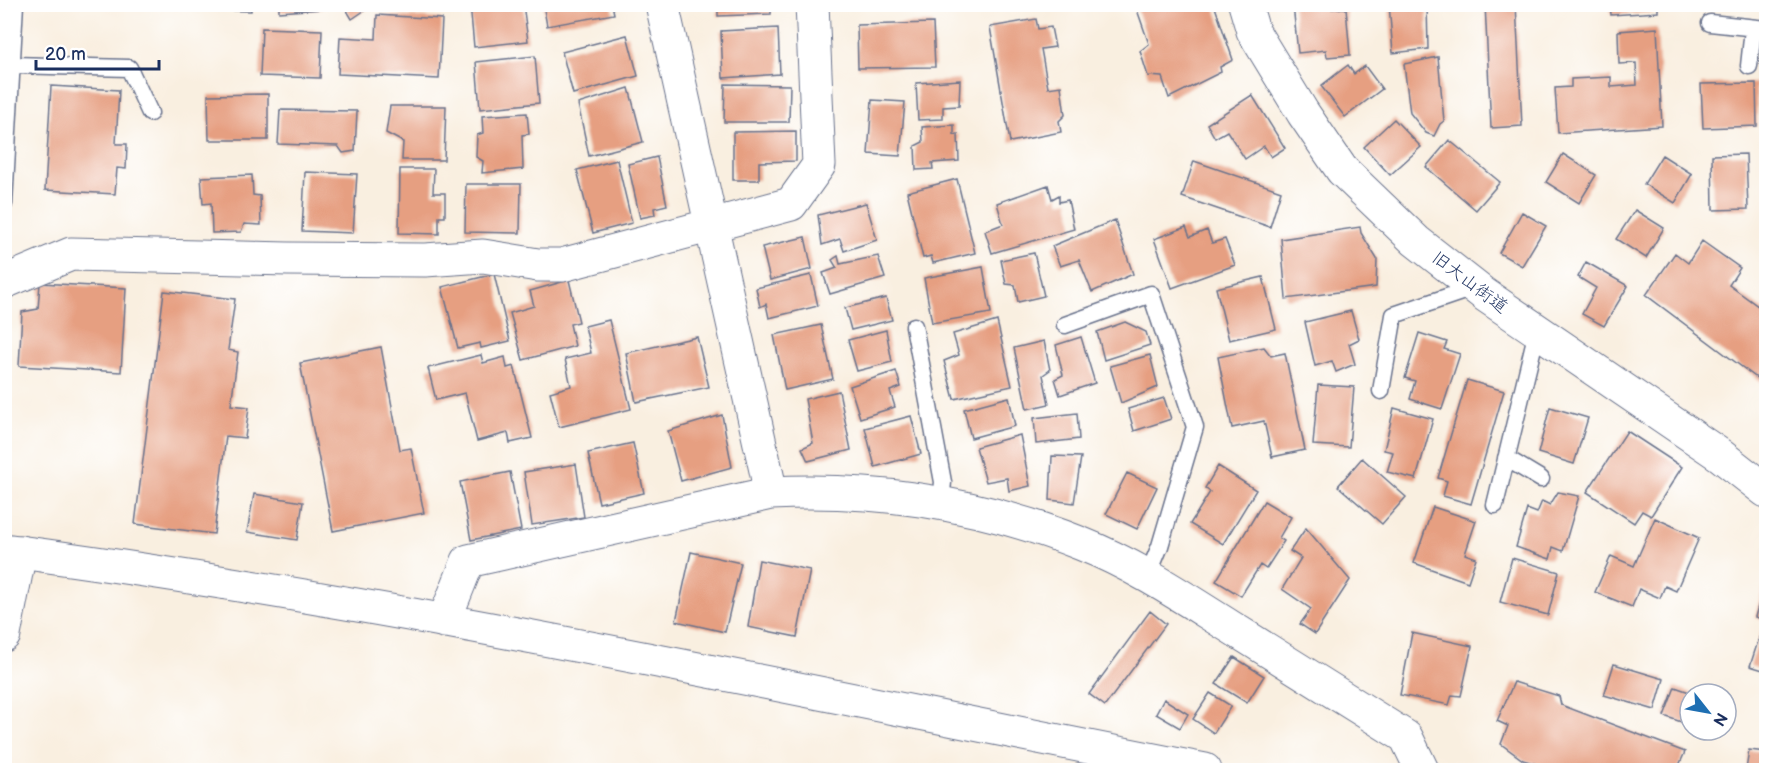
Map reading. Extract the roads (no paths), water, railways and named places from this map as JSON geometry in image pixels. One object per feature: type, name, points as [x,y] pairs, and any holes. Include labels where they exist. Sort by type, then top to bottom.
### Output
[{"type":"street","points":[[662,4],[771,493]]},
{"type":"street","points":[[4,282],[70,254],[425,260],[483,256],[538,266],[562,265],[791,204],[819,165],[812,4]]},
{"type":"street","name":"旧大山街道","points":[[1245,4],[1253,31],[1303,114],[1342,170],[1416,241],[1537,332],[1720,454],[1767,491]]},
{"type":"street","points":[[444,621],[468,561],[771,493],[817,492],[941,502],[988,512],[1083,544],[1148,575],[1406,737],[1422,771]]},
{"type":"street","points":[[4,635],[12,551],[143,568],[444,621],[1205,771]]},
{"type":"lane","points":[[4,204],[15,4]]},
{"type":"lane","points":[[1710,23],[1760,29],[1749,66]]},
{"type":"lane","points":[[12,65],[129,68],[150,113]]},
{"type":"lane","points":[[1381,391],[1394,315],[1476,287]]},
{"type":"lane","points":[[1065,325],[1151,294],[1195,427],[1160,546],[1148,575]]},
{"type":"lane","points":[[914,326],[943,482],[941,502]]},
{"type":"lane","points":[[1495,506],[1537,332]]},
{"type":"lane","points":[[1506,458],[1542,479]]}]
